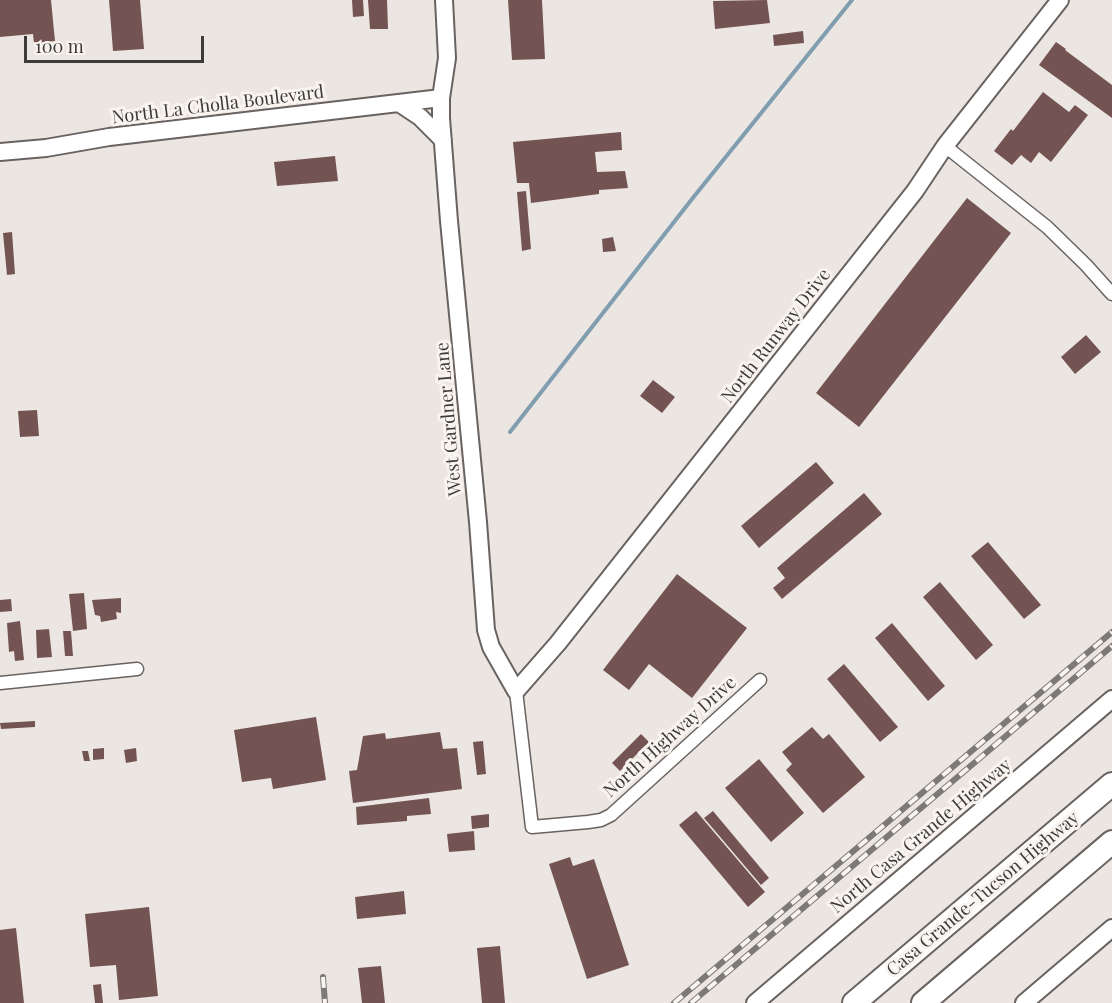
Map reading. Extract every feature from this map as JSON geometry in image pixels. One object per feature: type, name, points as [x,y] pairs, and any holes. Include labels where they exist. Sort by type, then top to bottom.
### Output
[{"type":"highway","name":"Casa Grande-Tucson Highway","points":[[854,1003],[1112,784]]},
{"type":"highway","points":[[923,1003],[1112,842]]},
{"type":"street","name":"West Gardner Lane","points":[[444,0],[447,58],[441,98],[443,140],[486,630],[491,647],[516,691],[532,827]]},
{"type":"street","name":"North Runway Drive","points":[[516,691],[558,643],[908,200],[945,146],[1060,0]]},
{"type":"street","name":"North La Cholla Boulevard","points":[[0,152],[441,98]]},
{"type":"street","points":[[399,103],[420,117],[443,140]]},
{"type":"street","points":[[945,146],[1047,227],[1112,294]]},
{"type":"street","points":[[0,683],[137,669]]},
{"type":"street","name":"North Highway Drive","points":[[532,827],[595,821],[611,815],[760,680]]},
{"type":"street","name":"North Casa Grande Highway","points":[[755,1003],[1112,699]]},
{"type":"street","points":[[1024,1003],[1112,928]]},
{"type":"building","points":[[0,0],[51,0],[55,41],[34,43],[33,34],[0,37]]},
{"type":"building","points":[[109,0],[140,0],[144,49],[113,51]]},
{"type":"building","points":[[352,0],[363,0],[364,16],[353,17]]},
{"type":"building","points":[[368,0],[387,0],[388,29],[370,29]]},
{"type":"building","points":[[508,0],[542,0],[545,59],[512,60]]},
{"type":"building","points":[[767,0],[770,23],[715,29],[713,1]]},
{"type":"building","points":[[803,31],[804,43],[774,46],[773,35]]},
{"type":"building","points":[[1056,42],[1112,85],[1112,118],[1039,65]]},
{"type":"building","points":[[1043,92],[1069,112],[1075,105],[1088,115],[1051,162],[1039,152],[1031,163],[1021,155],[1012,165],[994,151],[1011,129],[1013,131]]},
{"type":"building","points":[[621,132],[622,150],[595,152],[597,172],[625,171],[628,188],[599,190],[599,194],[531,203],[529,183],[517,183],[513,142]]},
{"type":"building","points":[[335,156],[338,181],[277,186],[274,162]]},
{"type":"building","points":[[526,191],[531,249],[522,251],[517,192]]},
{"type":"building","points":[[967,198],[1011,233],[859,427],[816,393]]},
{"type":"building","points":[[12,232],[15,274],[7,275],[3,233]]},
{"type":"building","points":[[613,237],[616,251],[603,252],[602,239]]},
{"type":"building","points":[[1086,335],[1101,352],[1075,374],[1061,357]]},
{"type":"building","points":[[653,380],[675,397],[662,413],[640,396]]},
{"type":"building","points":[[37,410],[39,436],[20,437],[18,411]]},
{"type":"building","points":[[816,462],[834,483],[759,548],[741,526]]},
{"type":"building","points":[[864,493],[882,514],[782,599],[773,588],[785,578],[777,568]]},
{"type":"building","points":[[988,542],[1041,605],[1024,619],[971,556]]},
{"type":"building","points":[[677,574],[747,628],[692,698],[649,664],[629,690],[603,670]]},
{"type":"building","points":[[940,582],[993,645],[976,660],[923,597]]},
{"type":"building","points":[[84,593],[87,629],[73,631],[69,594]]},
{"type":"building","points":[[121,598],[121,613],[116,612],[117,619],[101,622],[100,616],[95,615],[92,600]]},
{"type":"building","points":[[11,599],[12,611],[0,612],[0,600]]},
{"type":"building","points":[[20,621],[24,660],[15,661],[14,651],[9,652],[7,623]]},
{"type":"building","points":[[892,623],[945,686],[928,701],[875,638]]},
{"type":"building","points":[[49,629],[52,657],[37,658],[36,630]]},
{"type":"building","points":[[63,631],[71,631],[73,656],[65,656]]},
{"type":"building","points":[[844,664],[898,727],[880,742],[827,679]]},
{"type":"building","points":[[316,717],[326,780],[273,789],[271,778],[242,782],[234,730]]},
{"type":"building","points":[[35,721],[35,727],[1,729],[0,723]]},
{"type":"building","points":[[812,727],[823,739],[829,734],[865,777],[823,813],[786,770],[792,764],[782,752]]},
{"type":"building","points":[[440,732],[443,749],[457,748],[462,789],[353,803],[349,771],[357,770],[363,736],[385,733],[386,739]]},
{"type":"building","points":[[641,734],[649,742],[620,771],[612,763]]},
{"type":"building","points":[[483,741],[486,774],[477,775],[473,742]]},
{"type":"building","points":[[104,748],[104,759],[93,760],[93,749]]},
{"type":"building","points":[[136,748],[137,761],[126,763],[124,750]]},
{"type":"building","points":[[82,751],[88,751],[90,761],[84,761]]},
{"type":"building","points":[[759,759],[804,813],[771,842],[725,788]]},
{"type":"building","points":[[429,798],[431,814],[407,816],[407,821],[357,825],[356,807]]},
{"type":"building","points":[[696,811],[765,892],[748,907],[679,825]]},
{"type":"building","points":[[713,811],[769,878],[761,885],[704,818]]},
{"type":"building","points":[[489,814],[489,827],[472,829],[471,816]]},
{"type":"building","points":[[474,831],[475,850],[449,852],[447,834]]},
{"type":"building","points":[[570,857],[573,866],[594,859],[629,965],[587,979],[549,864]]},
{"type":"building","points":[[404,891],[406,914],[357,919],[355,897]]},
{"type":"building","points":[[149,907],[158,996],[119,1000],[116,965],[90,967],[85,914]]},
{"type":"building","points":[[16,928],[24,1003],[0,1003],[0,930]]},
{"type":"building","points":[[500,946],[505,1003],[482,1003],[477,948]]},
{"type":"building","points":[[381,966],[385,1003],[362,1003],[358,968]]},
{"type":"building","points":[[101,984],[103,1003],[95,1003],[93,985]]},
{"type":"waterway","points":[[510,432],[692,199],[852,0]]},
{"type":"railway","points":[[674,1003],[1112,632]]},
{"type":"railway","points":[[691,1003],[1112,646]]},
{"type":"railway","points":[[323,977],[325,1003]]}]
